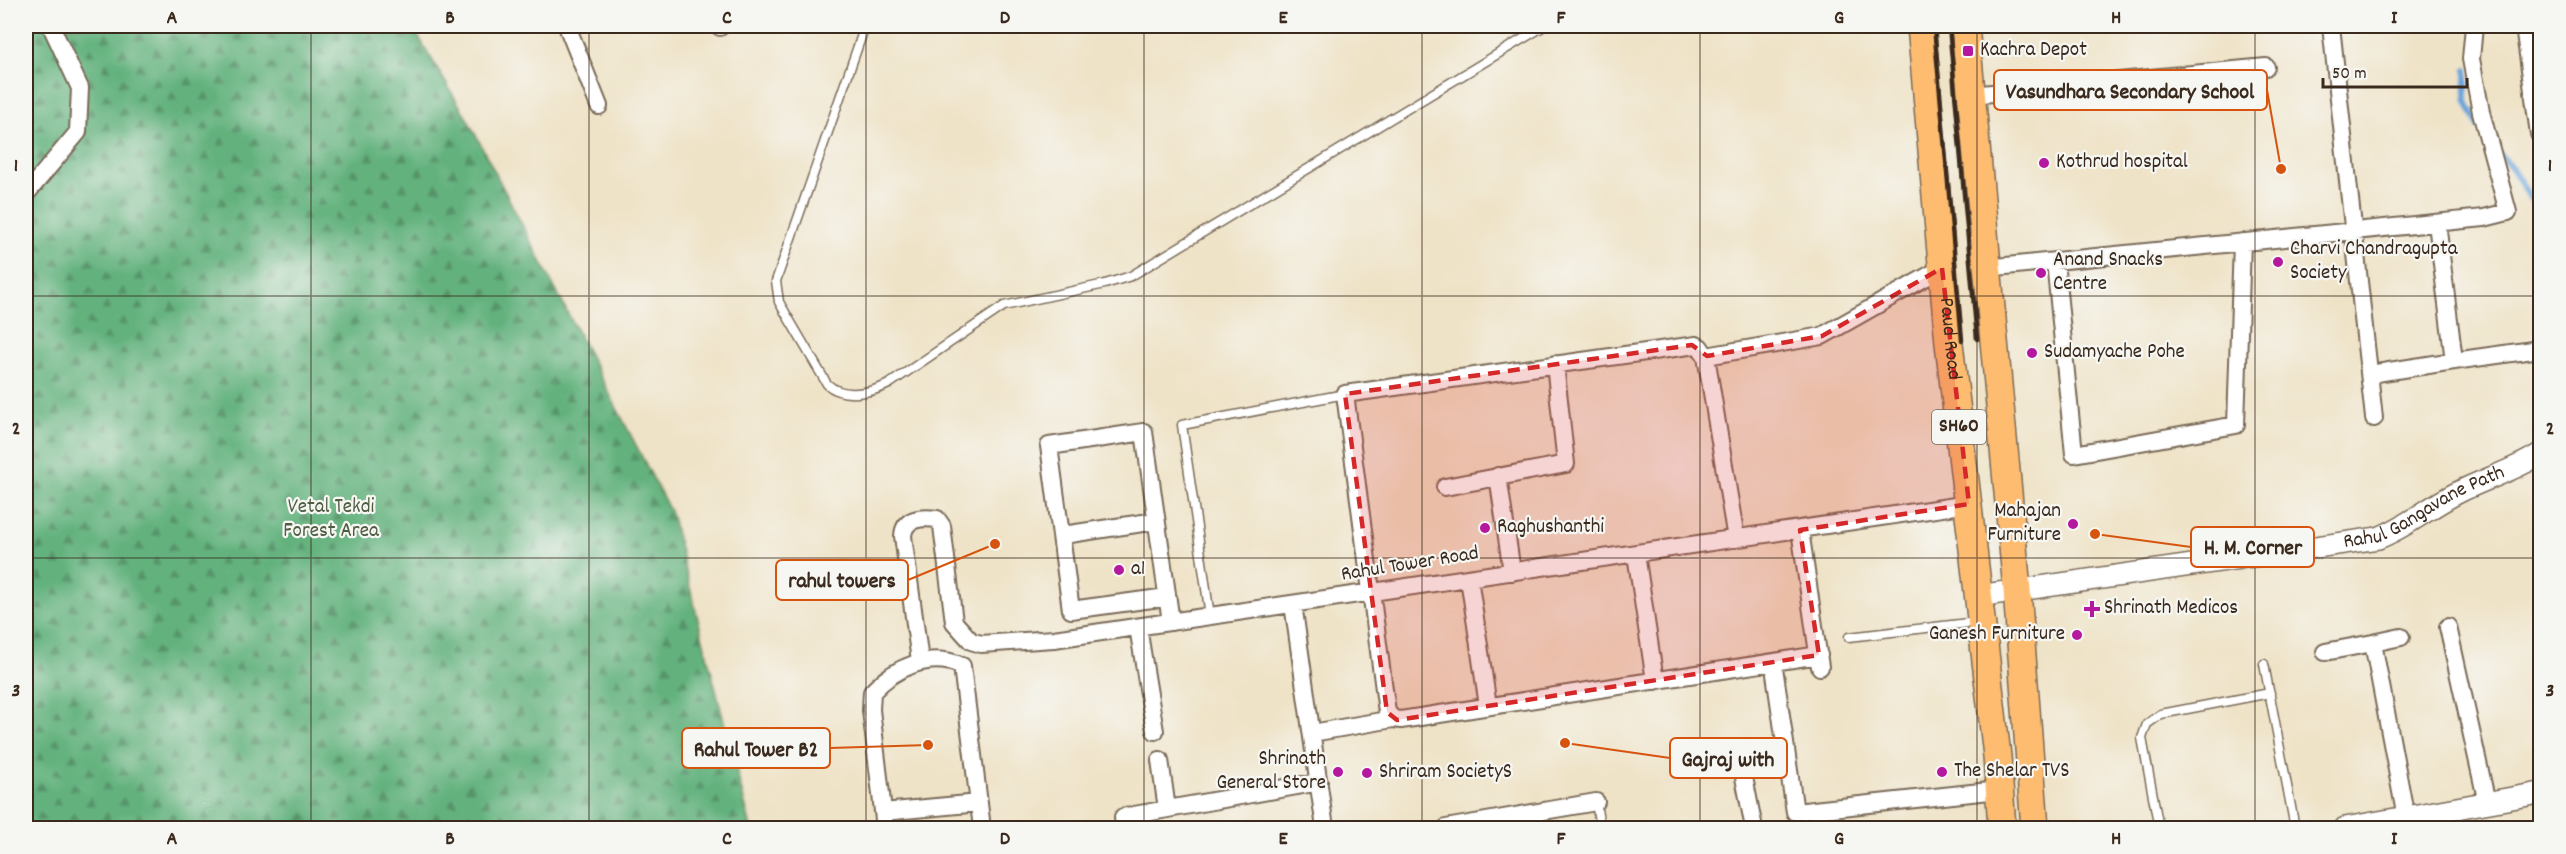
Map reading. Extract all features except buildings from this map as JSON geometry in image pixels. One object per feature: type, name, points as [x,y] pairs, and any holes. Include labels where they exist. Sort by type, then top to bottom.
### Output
[{"type":"main road","name":"Paud Road","points":[[1921,26],[1942,268],[2002,828]]},
{"type":"main road","name":"Paud Road","points":[[1965,26],[2017,591],[2035,828]]},
{"type":"street","points":[[26,194],[78,132],[80,88],[51,26]]},
{"type":"street","points":[[567,26],[599,106]]},
{"type":"street","points":[[2331,26],[2374,418]]},
{"type":"street","points":[[1986,268],[2484,218],[2508,212],[2487,135],[2471,58],[2474,26]]},
{"type":"street","points":[[2524,26],[2539,134]]},
{"type":"street","points":[[1971,94],[2265,67]]},
{"type":"street","points":[[2437,223],[2454,361]]},
{"type":"street","points":[[2055,261],[2074,454],[2236,425],[2242,242]]},
{"type":"street","points":[[1706,356],[1822,336],[1942,268]]},
{"type":"street","points":[[1393,719],[1387,712],[1345,394],[1692,345],[1700,347],[1706,356],[1736,539]]},
{"type":"street","points":[[2370,374],[2541,349]]},
{"type":"street","points":[[1445,487],[1566,464],[1555,364]]},
{"type":"street","points":[[1167,597],[1071,610],[1063,535],[1049,446],[1144,432],[1171,622]]},
{"type":"street","name":"Rahul Gangavane Path","points":[[1980,609],[2017,591],[2378,538],[2402,528],[2456,493],[2522,466],[2541,454]]},
{"type":"street","points":[[1498,476],[1512,572]]},
{"type":"street","name":"Rahul Tower Road","points":[[920,661],[903,536],[904,527],[909,522],[929,518],[937,519],[942,526],[954,622],[971,641],[981,644],[1071,637],[1969,504]]},
{"type":"street","points":[[1063,535],[1156,521]]},
{"type":"street","points":[[1312,732],[1655,681],[1820,661],[1800,530]]},
{"type":"street","points":[[1636,554],[1655,681]]},
{"type":"street","points":[[1469,578],[1488,706]]},
{"type":"street","points":[[1293,604],[1325,828]]},
{"type":"street","points":[[1138,627],[1155,731]]},
{"type":"street","points":[[2448,627],[2487,803]]},
{"type":"street","points":[[2325,651],[2401,637]]},
{"type":"street","points":[[2373,643],[2406,819]]},
{"type":"street","points":[[979,803],[884,820],[871,710],[872,692],[883,680],[920,661],[952,661],[962,666],[979,803],[982,828]]},
{"type":"street","points":[[1774,674],[1795,812],[1999,790]]},
{"type":"street","points":[[1739,752],[1754,828]]},
{"type":"street","points":[[1160,760],[1167,808]]},
{"type":"street","points":[[1124,828],[1123,817],[1319,782]]},
{"type":"street","points":[[2345,828],[2406,819],[2445,820],[2487,803],[2541,793]]},
{"type":"street","points":[[1446,828],[1596,802]]},
{"type":"lane","points":[[865,26],[776,280],[779,302],[827,384],[838,392],[846,393],[873,390],[889,384],[1004,306],[1105,284],[1131,276],[1544,26]]},
{"type":"lane","points":[[1210,616],[1182,424],[1345,394]]},
{"type":"lane","points":[[1849,637],[1980,609]]},
{"type":"lane","points":[[2264,664],[2295,828]]},
{"type":"lane","points":[[2159,828],[2142,738],[2147,724],[2161,714],[2270,693]]},
{"type":"lane","points":[[1596,802],[1600,828]]},
{"type":"highlighted area","points":[[1942,268],[1969,504],[1800,530],[1819,655],[1397,720],[1387,712],[1345,394],[1692,345],[1707,356],[1822,336]]},
{"type":"green space","name":"Vetal Tekdi Forest Area","points":[[26,26],[412,26],[468,120],[671,513],[751,828],[26,828]]},
{"type":"waterway","points":[[2466,70],[2466,99],[2478,126]]},
{"type":"waterway","points":[[2496,151],[2512,168],[2540,214]]},
{"type":"railway","points":[[1934,26],[1962,340]]},
{"type":"railway","points":[[1949,26],[1977,339]]},
{"type":"place","name":"Kachra Depot","points":[[1968,51]]},
{"type":"place","name":"Kothrud hospital","points":[[2044,163]]},
{"type":"place","name":"Vasundhara Secondary School","points":[[2281,169]]},
{"type":"place","name":"Charvi Chandragupta Society","points":[[2278,262]]},
{"type":"place","name":"Anand Snacks Centre","points":[[2041,273]]},
{"type":"place","name":"Sudamyache Pohe","points":[[2032,353]]},
{"type":"place","name":"Mahajan Furniture","points":[[2073,524]]},
{"type":"place","name":"Raghushanthi","points":[[1485,528]]},
{"type":"place","name":"H. M. Corner","points":[[2095,534]]},
{"type":"place","name":"rahul towers","points":[[995,544]]},
{"type":"place","name":"a1","points":[[1119,570]]},
{"type":"place","name":"Shrinath Medicos","points":[[2092,609]]},
{"type":"place","name":"Ganesh Furniture","points":[[2077,635]]},
{"type":"place","name":"Gajraj with","points":[[1565,743]]},
{"type":"place","name":"Rahul Tower B2","points":[[928,745]]},
{"type":"place","name":"Shrinath General Store","points":[[1338,772]]},
{"type":"place","name":"The Shelar TVS","points":[[1942,772]]},
{"type":"place","name":"Shriram SocietyS","points":[[1367,773]]}]
